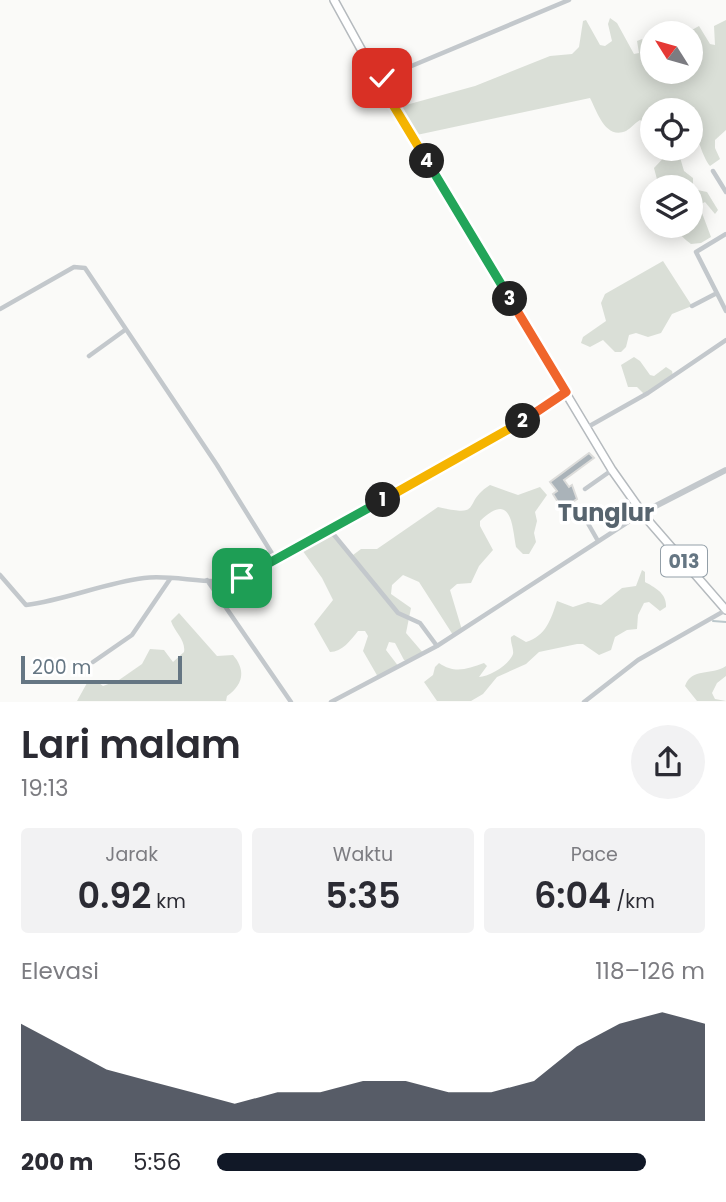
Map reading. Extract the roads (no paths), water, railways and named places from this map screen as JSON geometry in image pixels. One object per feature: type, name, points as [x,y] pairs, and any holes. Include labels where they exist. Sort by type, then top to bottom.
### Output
[{"type":"main road","name":"013","points":[[334,0],[378,80],[612,470],[642,513],[726,610]]},
{"type":"street","points":[[378,80],[569,0]]},
{"type":"street","points":[[713,171],[726,192]]},
{"type":"street","points":[[726,234],[698,248],[696,252],[726,311]]},
{"type":"street","points":[[0,309],[80,265],[85,268],[217,465],[276,560]]},
{"type":"street","points":[[692,306],[717,293]]},
{"type":"street","points":[[89,356],[125,330]]},
{"type":"street","points":[[586,428],[648,393],[726,340]]},
{"type":"street","points":[[0,575],[26,605],[121,581],[147,578],[242,578],[517,425],[566,392]]},
{"type":"street","points":[[585,488],[612,470]]},
{"type":"street","points":[[331,702],[437,646],[642,513],[726,470]]},
{"type":"street","points":[[586,520],[598,541]]},
{"type":"street","points":[[330,530],[398,613],[420,623],[437,646]]},
{"type":"street","points":[[93,663],[132,635],[170,579]]},
{"type":"street","points":[[207,580],[291,702]]},
{"type":"street","points":[[584,702],[639,660],[726,610]]},
{"type":"waterway","points":[[713,621],[726,622]]},
{"type":"district","name":"Tunglur","points":[[606,512]]}]
